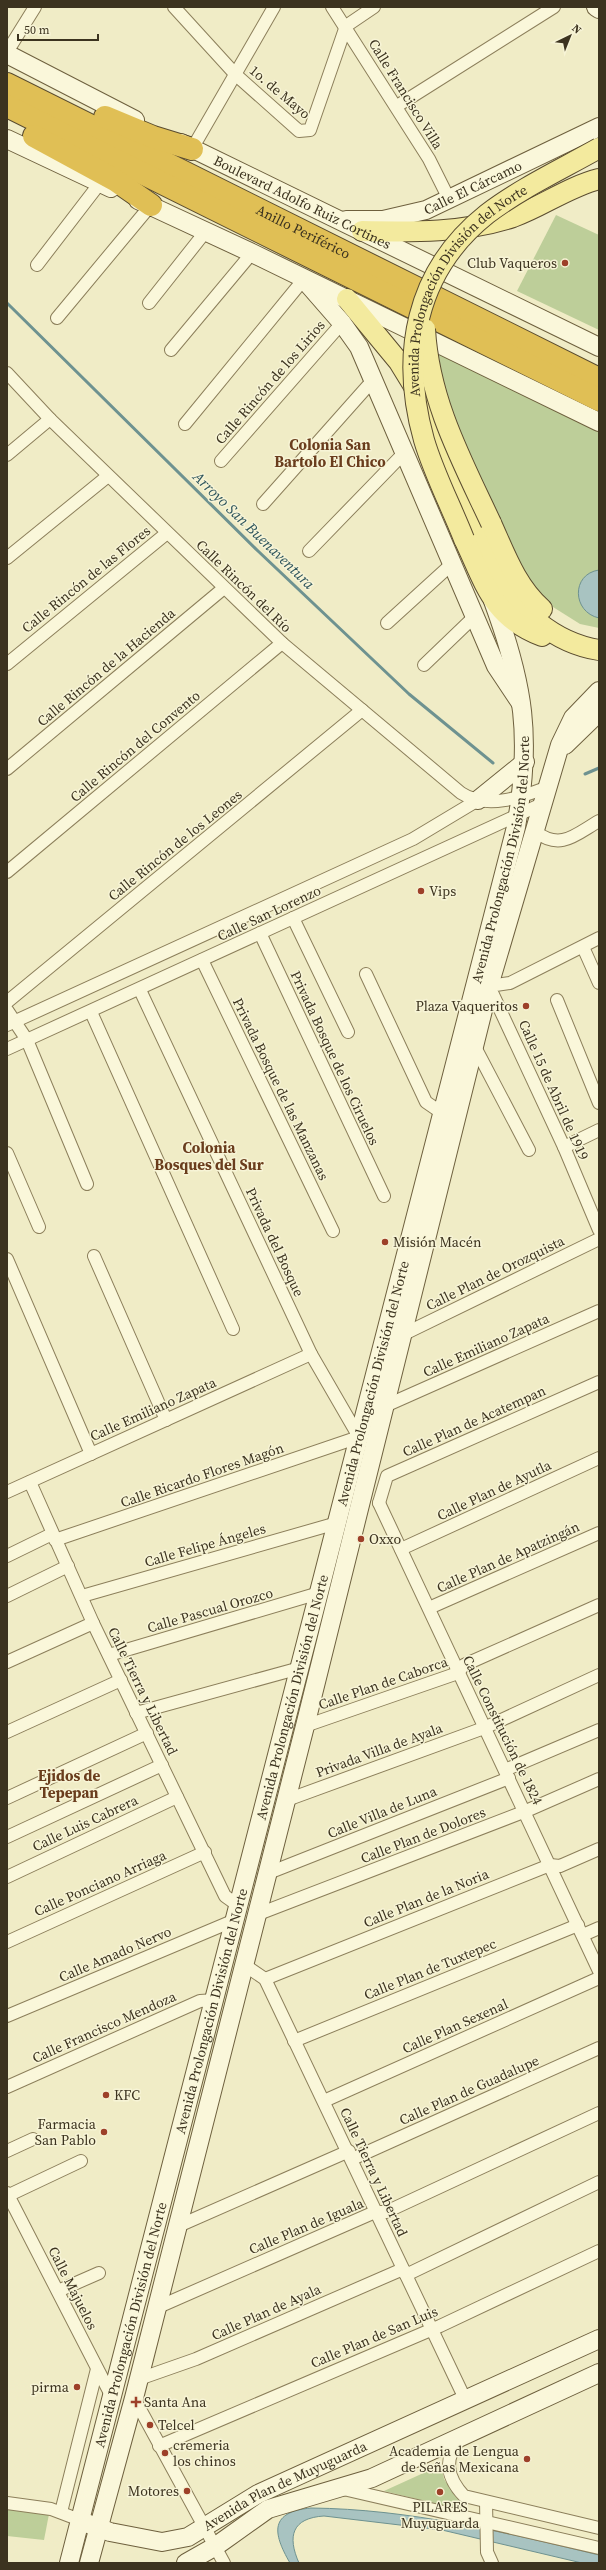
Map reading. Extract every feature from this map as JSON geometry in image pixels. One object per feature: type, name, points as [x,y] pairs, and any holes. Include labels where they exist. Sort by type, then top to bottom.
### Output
[{"type":"highway","points":[[7,73],[134,130],[192,149]]},
{"type":"highway","name":"Anillo Periférico","points":[[7,84],[599,379]]},
{"type":"highway","name":"Anillo Periférico","points":[[7,106],[599,400]]},
{"type":"highway","points":[[7,121],[115,180],[151,205]]},
{"type":"main road","name":"Boulevard Adolfo Ruiz Cortines","points":[[7,53],[192,149],[599,347]]},
{"type":"main road","name":"Calle El Cárcamo","points":[[339,220],[368,221],[398,218],[426,210],[450,201],[599,127]]},
{"type":"main road","points":[[7,139],[100,184],[206,230],[599,422]]},
{"type":"main road","name":"Avenida Prolongación División del Norte","points":[[69,2563],[518,817],[526,738],[515,662],[493,601],[464,538],[425,442],[414,394],[412,363],[415,336],[423,303],[433,277],[448,253],[464,234],[510,198],[599,148]]},
{"type":"main road","points":[[362,231],[423,231],[487,224],[514,216],[572,188],[599,179]]},
{"type":"main road","points":[[547,200],[599,190]]},
{"type":"main road","points":[[304,279],[342,322],[359,347],[454,562],[475,616],[501,675],[522,704]]},
{"type":"main road","points":[[347,299],[399,362],[418,393],[500,582],[516,603],[538,622],[563,639],[594,645]]},
{"type":"main road","points":[[423,303],[426,350],[432,384],[445,423],[516,578],[531,598],[569,628],[594,645]]},
{"type":"main road","points":[[493,601],[507,616],[524,628],[549,639],[594,645]]},
{"type":"main road","name":"Avenida Prolongación División del Norte","points":[[89,2563],[134,2398],[284,1801],[305,1726],[404,1334],[489,986],[563,737],[573,718],[599,691]]},
{"type":"main road","points":[[558,753],[599,712]]},
{"type":"main road","points":[[478,800],[524,762]]},
{"type":"main road","name":"Avenida Plan de Muyuguarda","points":[[80,2520],[110,2532],[162,2542],[188,2537],[258,2494],[466,2401],[599,2339]]},
{"type":"main road","name":"Avenida Plan de Muyuguarda","points":[[186,2563],[216,2546],[268,2509],[336,2487],[372,2478],[599,2373]]},
{"type":"street","points":[[7,53],[35,7]]},
{"type":"street","name":"1o. de Mayo","points":[[174,7],[185,12],[236,75],[299,131],[305,132],[310,130],[346,26]]},
{"type":"street","points":[[192,149],[274,7]]},
{"type":"street","name":"Calle Francisco Villa","points":[[332,7],[346,26],[397,106],[429,159],[450,201]]},
{"type":"street","points":[[346,26],[374,7]]},
{"type":"street","points":[[397,106],[554,7]]},
{"type":"street","points":[[37,265],[100,184]]},
{"type":"street","points":[[58,318],[151,205]]},
{"type":"street","points":[[149,302],[206,230]]},
{"type":"street","points":[[171,350],[252,253]]},
{"type":"street","points":[[184,424],[304,279]]},
{"type":"street","name":"Calle Rincón de los Lirios","points":[[221,461],[342,322]]},
{"type":"street","name":"Calle Rincón del Río","points":[[7,373],[50,419],[166,533],[282,643],[461,793],[478,800]]},
{"type":"street","points":[[263,504],[374,379]]},
{"type":"street","points":[[7,455],[50,419]]},
{"type":"street","points":[[309,551],[405,452]]},
{"type":"street","points":[[7,558],[108,476]]},
{"type":"street","name":"Calle Rincón de las Flores","points":[[7,664],[166,533]]},
{"type":"street","points":[[387,623],[454,562]]},
{"type":"street","name":"Calle Rincón de la Hacienda","points":[[7,769],[224,588]]},
{"type":"street","points":[[424,665],[475,616]]},
{"type":"street","name":"Calle Rincón del Convento","points":[[7,872],[282,643]]},
{"type":"street","name":"Calle Rincón de los Leones","points":[[7,1002],[362,710]]},
{"type":"street","points":[[478,800],[546,795]]},
{"type":"street","name":"Calle San Lorenzo","points":[[8,1046],[27,1040],[140,990],[260,933],[518,817],[546,795]]},
{"type":"street","name":"Calle San Lorenzo","points":[[11,1023],[412,839],[478,800]]},
{"type":"street","points":[[536,832],[545,838],[557,842],[567,840],[599,821]]},
{"type":"street","points":[[293,918],[348,1032]]},
{"type":"street","name":"Privada Bosque de los Ciruelos","points":[[260,933],[384,1196]]},
{"type":"street","points":[[489,986],[510,983],[599,938]]},
{"type":"street","points":[[583,947],[599,983]]},
{"type":"street","name":"Privada Bosque de las Manzanas","points":[[202,960],[333,1232]]},
{"type":"street","points":[[366,974],[426,1102],[442,1113]]},
{"type":"street","name":"Calle 15 de Abril de 1919","points":[[489,986],[564,1147],[594,1206],[599,1230]]},
{"type":"street","name":"Privada del Bosque","points":[[140,990],[311,1354],[359,1437]]},
{"type":"street","points":[[557,1000],[599,1103]]},
{"type":"street","points":[[7,1010],[11,1023],[27,1040],[87,1184]]},
{"type":"street","points":[[91,1012],[233,1329]]},
{"type":"street","points":[[475,1047],[528,1150]]},
{"type":"street","points":[[564,1147],[599,1130]]},
{"type":"street","points":[[7,1153],[39,1227]]},
{"type":"street","name":"Calle Plan de Orozquista","points":[[404,1334],[599,1239]]},
{"type":"street","points":[[94,1256],[166,1420]]},
{"type":"street","points":[[7,1259],[91,1454]]},
{"type":"street","name":"Calle Emiliano Zapata","points":[[385,1406],[599,1311]]},
{"type":"street","name":"Calle Emiliano Zapata","points":[[7,1492],[311,1354]]},
{"type":"street","name":"Calle Plan de Acatempan","points":[[379,1503],[387,1476],[599,1382]]},
{"type":"street","name":"Calle Ricardo Flores Magón","points":[[7,1556],[54,1537],[359,1437]]},
{"type":"street","name":"Calle Plan de Ayutla","points":[[401,1549],[599,1458]]},
{"type":"street","points":[[352,1462],[362,1498],[379,1503]]},
{"type":"street","name":"Calle Tierra y Libertad","points":[[30,1482],[93,1623],[136,1713],[205,1852],[225,1896],[237,1913]]},
{"type":"street","name":"Calle Constitución de 1824","points":[[379,1503],[430,1608],[484,1728],[526,1811],[599,1971]]},
{"type":"street","name":"Calle Felipe Ángeles","points":[[82,1596],[337,1523]]},
{"type":"street","name":"Calle Plan de Apatzingán","points":[[430,1608],[599,1534]]},
{"type":"street","points":[[7,1596],[68,1566]]},
{"type":"street","name":"Calle Pascual Orozco","points":[[109,1655],[319,1593]]},
{"type":"street","name":"Calle Plan de Caborca","points":[[305,1726],[458,1673],[464,1664],[599,1605]]},
{"type":"street","points":[[7,1662],[93,1623]]},
{"type":"street","points":[[136,1713],[300,1668]]},
{"type":"street","name":"Privada Villa de Ayala","points":[[284,1801],[484,1728],[599,1675]]},
{"type":"street","points":[[7,1732],[121,1680]]},
{"type":"street","name":"Calle Villa de Luna","points":[[266,1874],[507,1774],[599,1730]]},
{"type":"street","points":[[7,1798],[147,1733]]},
{"type":"street","points":[[7,1836],[162,1765]]},
{"type":"street","name":"Calle Plan de Dolores","points":[[256,1915],[526,1811],[599,1779]]},
{"type":"street","name":"Calle Luis Cabrera","points":[[7,1877],[177,1797]]},
{"type":"street","name":"Calle Plan de la Noria","points":[[265,1979],[550,1865],[560,1866],[599,1849]]},
{"type":"street","name":"Calle Ponciano Arriaga","points":[[7,1942],[205,1852]]},
{"type":"street","name":"Calle Amado Nervo","points":[[7,2016],[237,1913]]},
{"type":"street","name":"Calle Plan de Tuxtepec","points":[[294,2041],[581,1930],[599,1928]]},
{"type":"street","points":[[243,1964],[265,1979]]},
{"type":"street","name":"Calle Plan Sexenal","points":[[324,2101],[599,1978]]},
{"type":"street","name":"Calle Tierra y Libertad","points":[[265,1979],[466,2401]]},
{"type":"street","name":"Calle Francisco Mendoza","points":[[7,2087],[200,2001],[215,2000]]},
{"type":"street","name":"Calle Plan de Guadalupe","points":[[176,2227],[350,2155],[599,2048]]},
{"type":"street","name":"Calle Plan de Iguala","points":[[156,2308],[375,2212],[386,2212],[599,2113]]},
{"type":"street","points":[[7,2151],[33,2139]]},
{"type":"street","points":[[7,2194],[81,2161]]},
{"type":"street","name":"Calle Plan de Ayala","points":[[138,2379],[196,2359],[405,2272],[599,2182]]},
{"type":"street","name":"Calle Majuelos","points":[[7,2194],[112,2397]]},
{"type":"street","name":"Calle Plan de San Luis","points":[[159,2446],[431,2328],[599,2251]]},
{"type":"street","points":[[58,2291],[99,2274]]},
{"type":"street","points":[[61,2512],[98,2369]]},
{"type":"street","points":[[134,2398],[224,2563]]},
{"type":"street","points":[[462,2437],[448,2457],[450,2476],[464,2496],[599,2528]]},
{"type":"street","points":[[336,2487],[599,2548]]},
{"type":"street","points":[[486,2502],[485,2522],[490,2557]]},
{"type":"street","points":[[7,2503],[61,2512],[80,2520]]},
{"type":"green space","name":"Club Vaqueros","points":[[556,215],[599,235],[599,330],[517,291]]},
{"type":"green space","points":[[438,350],[599,429],[599,628],[580,624],[553,607],[522,575],[445,398]]},
{"type":"green space","points":[[441,2465],[444,2479],[466,2511],[384,2491]]},
{"type":"green space","points":[[7,2508],[49,2514],[44,2540],[7,2536]]},
{"type":"water","points":[[599,570],[599,618],[590,614],[584,609],[578,593],[583,578],[590,573]]},
{"type":"water","points":[[311,2508],[348,2509],[420,2517],[456,2523],[599,2555],[599,2563],[582,2563],[442,2530],[324,2516],[313,2517],[305,2520],[295,2530],[293,2545],[299,2563],[290,2563],[280,2542],[278,2525],[288,2514],[298,2510]]},
{"type":"waterway","name":"Arroyo San Buenaventura","points":[[7,303],[258,551],[409,694],[493,763]]},
{"type":"waterway","name":"Arroyo San Buenaventura","points":[[585,774],[599,768]]},
{"type":"place","name":"Club Vaqueros","points":[[565,263]]},
{"type":"place","name":"Vips","points":[[421,891]]},
{"type":"place","name":"Plaza Vaqueritos","points":[[526,1006]]},
{"type":"place","name":"Misión Macén","points":[[385,1242]]},
{"type":"place","name":"Oxxo","points":[[361,1539]]},
{"type":"place","name":"KFC","points":[[106,2095]]},
{"type":"place","name":"Farmacia San Pablo","points":[[104,2132]]},
{"type":"place","name":"pirma","points":[[77,2387]]},
{"type":"place","name":"Santa Ana","points":[[136,2402]]},
{"type":"place","name":"Telcel","points":[[150,2425]]},
{"type":"place","name":"cremeria los chinos","points":[[165,2453]]},
{"type":"place","name":"Academia de Lengua de Señas Mexicana","points":[[527,2459]]},
{"type":"place","name":"Motores","points":[[187,2491]]},
{"type":"place","name":"PILARES Muyuguarda","points":[[440,2492]]},
{"type":"district","name":"Colonia San Bartolo El Chico","points":[[330,452]]},
{"type":"district","name":"Colonia Bosques del Sur","points":[[209,1156]]},
{"type":"district","name":"Ejidos de Tepepan","points":[[69,1784]]}]
